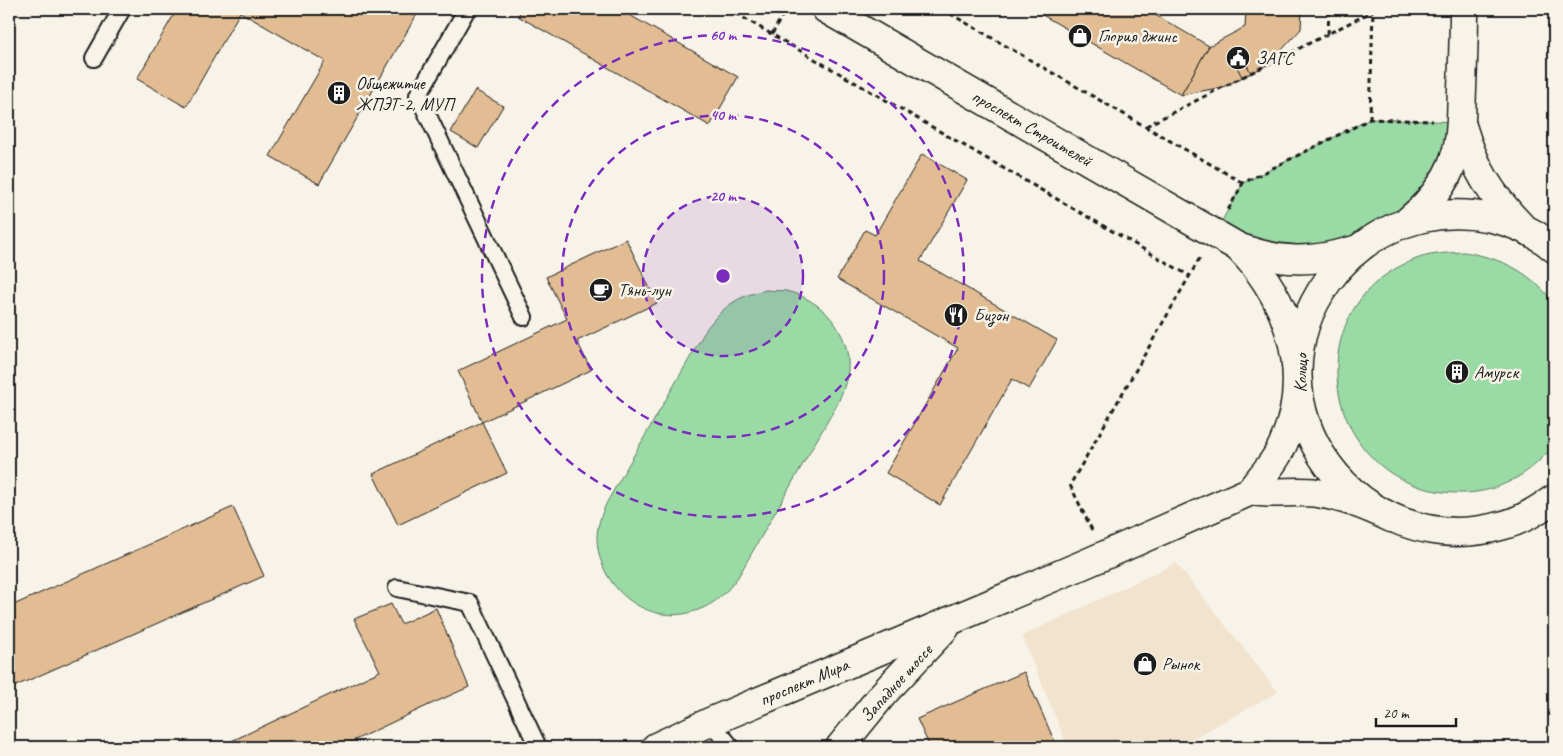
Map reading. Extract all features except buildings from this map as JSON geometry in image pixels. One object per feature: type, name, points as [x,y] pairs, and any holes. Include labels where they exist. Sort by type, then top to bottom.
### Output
[{"type":"main road","points":[[1408,221],[1434,197],[1444,182],[1452,166],[1458,146],[1461,122],[1464,9]]},
{"type":"main road","name":"проспект Строителей","points":[[836,11],[1238,247]]},
{"type":"main road","points":[[1461,122],[1469,149],[1480,172],[1493,194],[1523,228]]},
{"type":"main road","name":"Кольцо","points":[[1554,248],[1523,228],[1495,219],[1466,214],[1437,215],[1408,221],[1381,232],[1357,249],[1336,269],[1319,293],[1307,320],[1300,348],[1298,378],[1302,407],[1308,426],[1325,461],[1343,484],[1365,503],[1391,518],[1418,527],[1448,532],[1477,531],[1506,525],[1532,513],[1554,499]]},
{"type":"main road","points":[[1238,247],[1257,254],[1295,260],[1314,260],[1336,256],[1357,249]]},
{"type":"main road","points":[[1238,247],[1254,264],[1278,302],[1287,323],[1294,350],[1298,378],[1293,418],[1286,437],[1267,471],[1251,491],[1265,493],[1317,493],[1359,504],[1391,518]]},
{"type":"main road","name":"проспект Мира","points":[[656,747],[710,722],[953,620],[1251,491]]},
{"type":"main road","name":"Западное шоссе","points":[[840,747],[883,694],[953,620]]},
{"type":"lane","points":[[94,58],[122,9]]},
{"type":"lane","points":[[467,9],[418,95],[524,317]]},
{"type":"lane","points":[[397,588],[470,604],[538,747]]},
{"type":"lane","points":[[710,722],[731,747]]},
{"type":"path","points":[[728,9],[1190,276],[1070,485]]},
{"type":"path","points":[[772,34],[786,9]]},
{"type":"path","points":[[942,9],[1243,183],[1370,119],[1461,122]]},
{"type":"path","points":[[1328,34],[1329,9]]},
{"type":"path","points":[[1146,126],[1373,10],[1370,119]]},
{"type":"shaded area","name":"Рынок","points":[[1176,563],[1278,692],[1177,747],[1068,747],[1022,636]]},
{"type":"green space","points":[[1370,119],[1461,122],[1444,182],[1336,256],[1215,233],[1243,183]]},
{"type":"green space","points":[[1464,252],[1491,258],[1515,268],[1535,283],[1554,303],[1554,444],[1537,463],[1515,479],[1491,489],[1465,493],[1417,486],[1379,464],[1353,433],[1339,394],[1338,354],[1351,315],[1377,281],[1419,258],[1436,254]]},
{"type":"green space","points":[[766,290],[786,291],[799,295],[822,309],[832,319],[845,343],[848,356],[848,370],[843,391],[838,403],[730,588],[715,601],[698,610],[679,614],[661,614],[644,609],[629,600],[616,588],[606,573],[600,556],[597,538],[602,515],[607,502],[707,328],[726,307],[748,295]]},
{"type":"place","name":"Глория джинс","points":[[1080,36]]},
{"type":"place","name":"ЗАГС","points":[[1238,58]]},
{"type":"place","name":"Общежитие ЖПЭТ-2, МУП","points":[[339,93]]},
{"type":"place","name":"Тянь-лун","points":[[601,290]]},
{"type":"place","name":"Бизон","points":[[956,315]]},
{"type":"place","name":"Амурск","points":[[1457,372]]},
{"type":"place","name":"Рынок","points":[[1145,664]]}]
